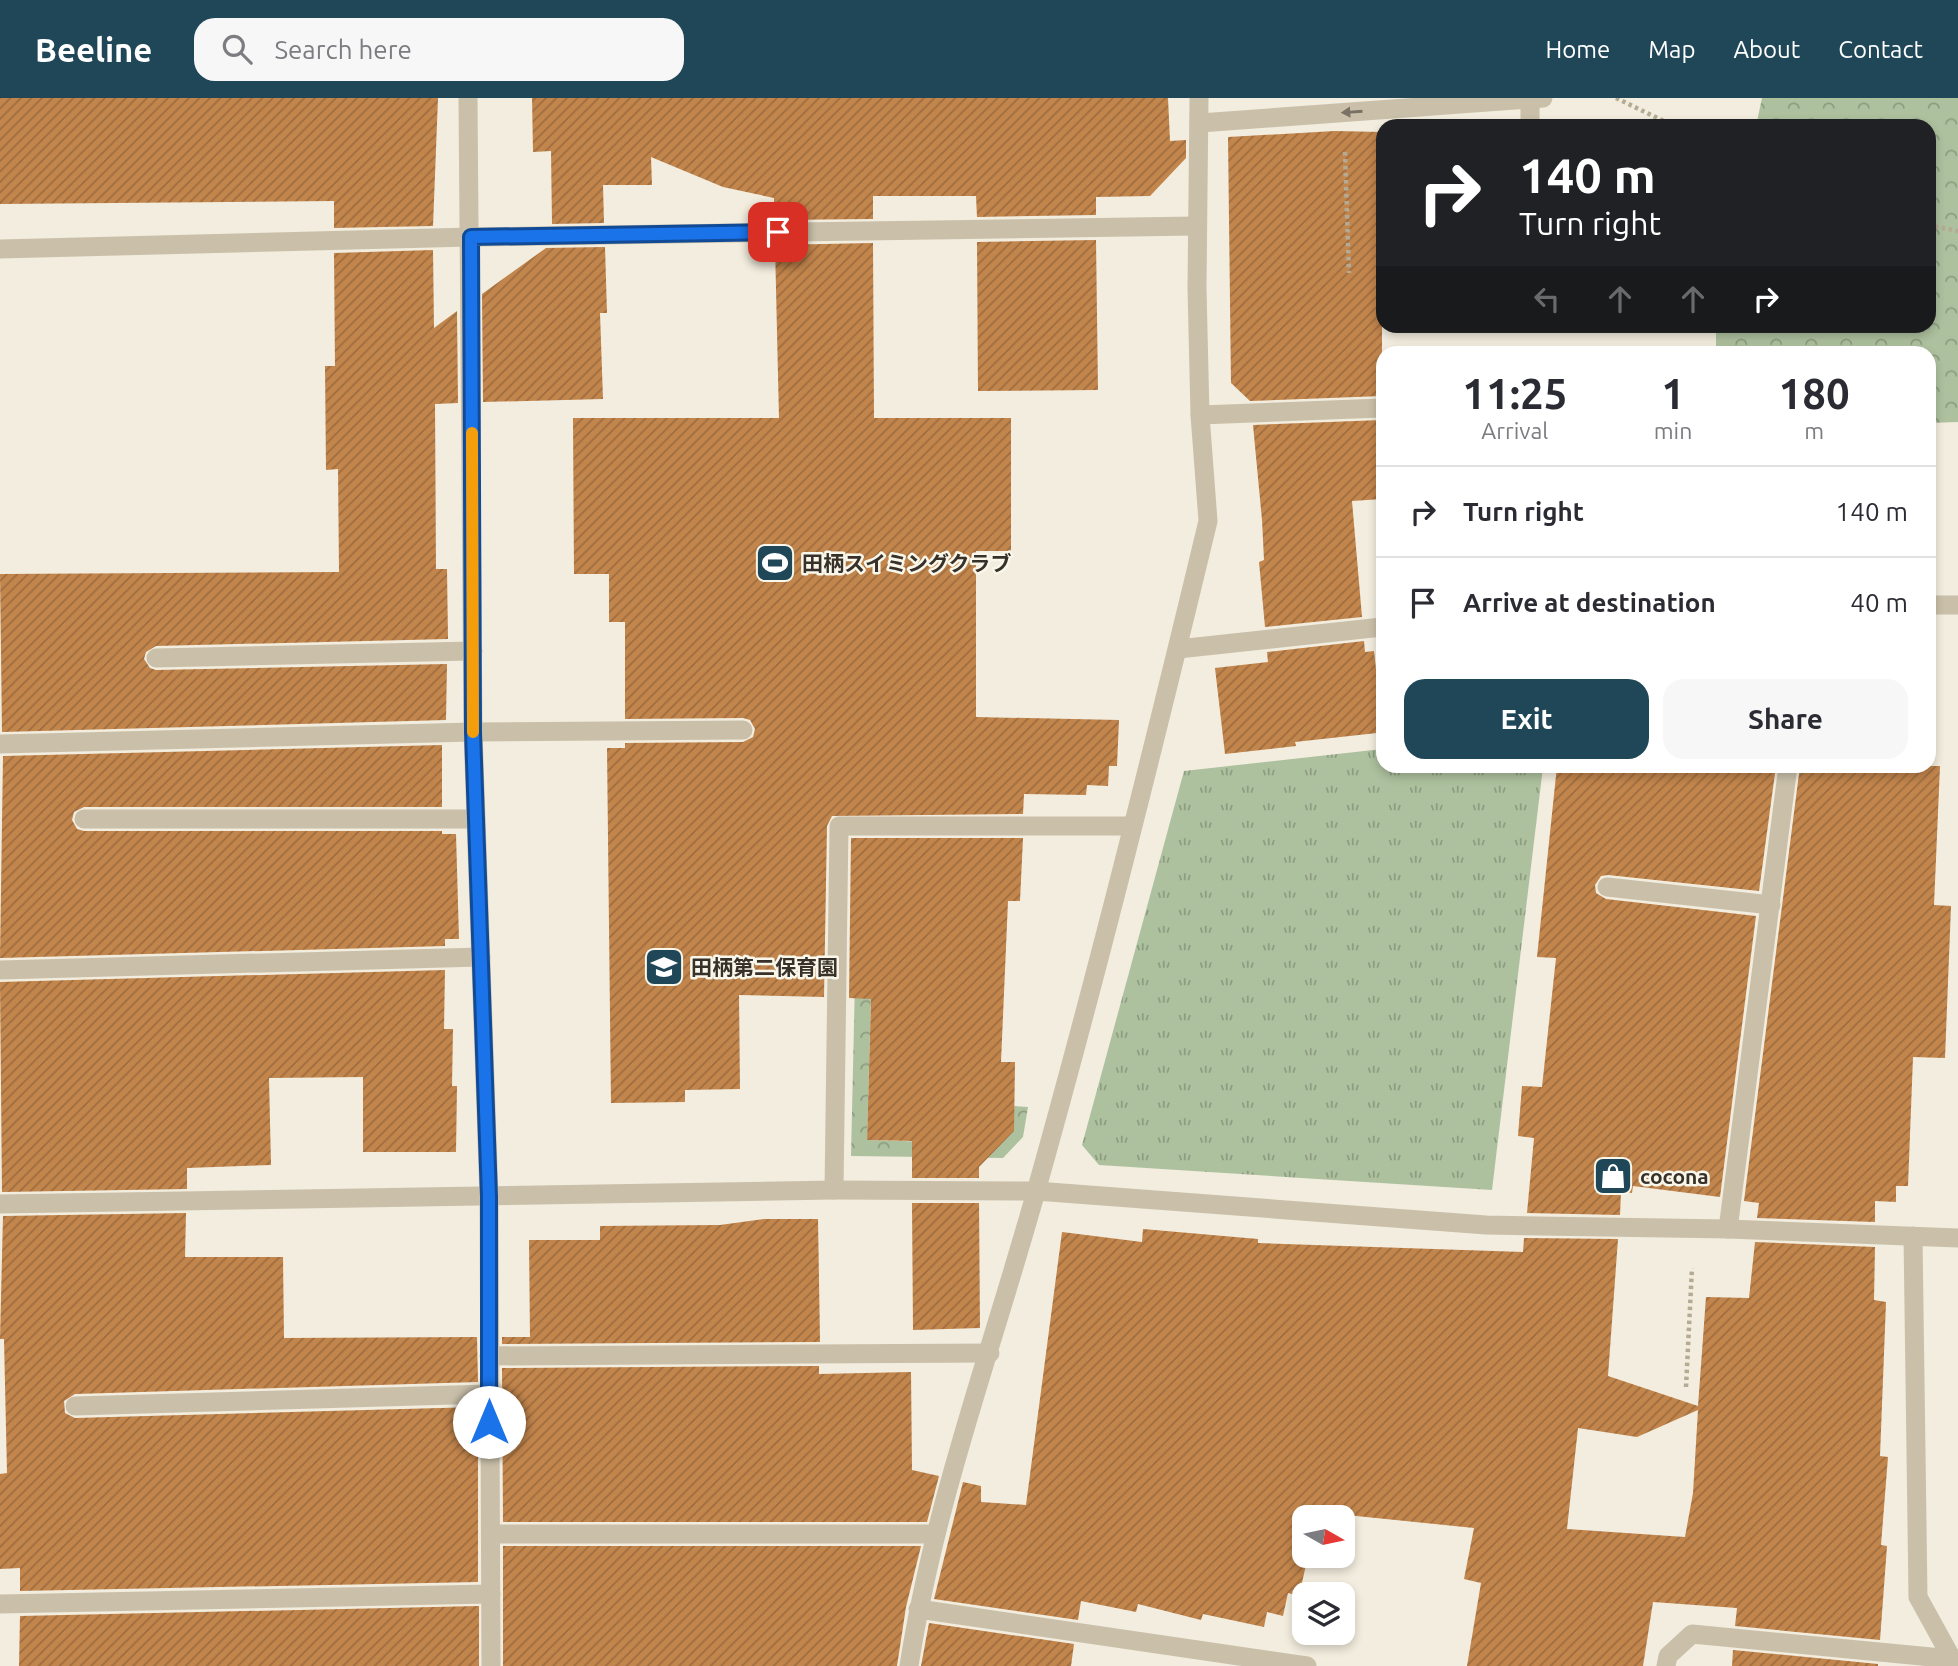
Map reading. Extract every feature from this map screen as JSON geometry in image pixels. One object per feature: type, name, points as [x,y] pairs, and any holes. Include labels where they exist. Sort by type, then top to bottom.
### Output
[{"type":"street","points":[[468,98],[473,732],[489,1197],[491,1666]]},
{"type":"street","points":[[909,1666],[934,1534],[1036,1191],[1178,649],[1208,521],[1200,415],[1196,226],[1199,98]]},
{"type":"street","points":[[1200,123],[1536,99],[1532,119]]},
{"type":"street","points":[[0,249],[471,237],[1196,226]]},
{"type":"street","points":[[1200,415],[1376,408]]},
{"type":"street","points":[[1936,605],[1958,606]]},
{"type":"street","points":[[1178,649],[1376,628]]},
{"type":"street","points":[[156,658],[473,651]]},
{"type":"street","points":[[0,744],[473,732],[743,730]]},
{"type":"street","points":[[1728,1229],[1787,773]]},
{"type":"street","points":[[84,819],[476,819]]},
{"type":"street","points":[[834,1190],[839,826],[1132,826]]},
{"type":"street","points":[[1607,887],[1771,905]]},
{"type":"street","points":[[0,970],[481,957]]},
{"type":"street","points":[[0,1205],[834,1190],[1036,1191],[1486,1225],[1695,1228],[1958,1238]]},
{"type":"street","points":[[1913,1236],[1918,1597],[1954,1662]]},
{"type":"street","points":[[489,1356],[990,1353]]},
{"type":"street","points":[[75,1406],[488,1394]]},
{"type":"street","points":[[491,1534],[934,1534]]},
{"type":"street","points":[[0,1604],[491,1594]]},
{"type":"street","points":[[918,1609],[1307,1666]]},
{"type":"street","points":[[1666,1666],[1668,1656],[1692,1634],[1954,1662]]},
{"type":"path","points":[[1616,98],[1660,119]]},
{"type":"path","points":[[1344,113],[1349,273]]},
{"type":"path","points":[[1936,227],[1958,231]]},
{"type":"path","points":[[1686,1387],[1695,1228]]},
{"type":"green space","points":[[1762,98],[1958,98],[1958,422],[1936,423],[1936,346],[1716,346],[1716,333],[1936,333],[1936,119],[1758,119]]},
{"type":"green space","points":[[1376,750],[1376,773],[1542,773],[1492,1190],[1099,1165],[1082,1145],[1184,771]]},
{"type":"green space","points":[[858,849],[875,849],[867,1140],[1001,1144],[1014,1106],[1028,1107],[1023,1137],[1003,1158],[851,1156]]},
{"type":"building","points":[[0,98],[438,98],[433,226],[334,228],[334,201],[0,204]]},
{"type":"building","points":[[532,98],[1168,98],[1170,141],[1186,140],[1186,158],[1150,196],[1096,197],[1096,215],[977,217],[976,196],[873,196],[873,219],[774,220],[774,198],[723,187],[651,157],[652,185],[603,185],[604,223],[552,224],[551,151],[533,152]]},
{"type":"building","points":[[1335,131],[1376,132],[1376,333],[1382,333],[1382,346],[1376,346],[1376,396],[1250,401],[1231,383],[1228,137]]},
{"type":"building","points":[[1096,240],[1098,390],[978,391],[977,242]]},
{"type":"building","points":[[873,243],[874,418],[1011,418],[1011,551],[976,551],[976,717],[1119,720],[1117,766],[1109,766],[1108,786],[1087,785],[1086,795],[1024,794],[1023,814],[832,816],[827,826],[824,997],[739,995],[740,1089],[685,1090],[685,1102],[611,1103],[607,748],[625,748],[625,743],[743,742],[753,737],[755,729],[750,720],[743,718],[625,719],[625,622],[609,622],[609,574],[574,574],[573,418],[779,418],[775,245]]},
{"type":"building","points":[[605,247],[607,313],[600,313],[603,399],[483,402],[482,294],[546,248]]},
{"type":"building","points":[[433,250],[434,328],[457,311],[458,403],[435,404],[436,569],[447,569],[448,639],[156,646],[146,652],[144,659],[150,668],[156,670],[447,664],[446,720],[2,732],[0,574],[339,572],[338,469],[326,470],[325,366],[335,366],[334,253]]},
{"type":"building","points":[[1376,420],[1376,499],[1352,501],[1362,617],[1265,627],[1259,562],[1264,560],[1262,520],[1253,425]]},
{"type":"building","points":[[1364,641],[1365,652],[1374,651],[1376,733],[1295,742],[1296,746],[1225,754],[1215,668],[1268,662],[1267,652]]},
{"type":"building","points":[[442,745],[442,807],[84,807],[74,812],[72,820],[77,829],[84,831],[442,831],[442,834],[456,834],[459,939],[445,939],[445,946],[0,958],[3,756]]},
{"type":"building","points":[[1936,766],[1940,766],[1934,905],[1951,906],[1945,1058],[1913,1057],[1908,1186],[1896,1186],[1896,1202],[1875,1201],[1875,1222],[1757,1218],[1759,1203],[1744,1201],[1799,773],[1936,773]]},
{"type":"building","points":[[1556,773],[1775,773],[1759,891],[1608,875],[1601,876],[1595,885],[1596,893],[1606,899],[1756,916],[1720,1197],[1633,1186],[1632,1193],[1621,1192],[1620,1215],[1527,1213],[1534,1138],[1518,1136],[1522,1086],[1542,1087],[1556,958],[1537,957]]},
{"type":"building","points":[[851,838],[1023,838],[1020,901],[1008,901],[1001,1062],[1015,1062],[1014,1131],[979,1167],[979,1178],[912,1178],[912,1141],[867,1140],[871,999],[849,998]]},
{"type":"building","points":[[445,970],[444,1029],[453,1029],[452,1086],[457,1086],[456,1152],[363,1152],[363,1077],[269,1078],[271,1165],[187,1168],[187,1189],[2,1192],[0,982]]},
{"type":"building","points":[[912,1203],[979,1203],[980,1328],[913,1330]]},
{"type":"building","points":[[186,1213],[185,1257],[283,1257],[284,1338],[477,1337],[478,1382],[75,1394],[64,1401],[65,1413],[75,1418],[478,1407],[478,1582],[20,1591],[20,1568],[0,1569],[0,1474],[7,1473],[4,1339],[0,1339],[3,1216]]},
{"type":"building","points":[[764,1219],[818,1219],[820,1342],[502,1344],[502,1337],[530,1337],[529,1240],[600,1240],[600,1226],[720,1225]]},
{"type":"building","points":[[1143,1229],[1258,1239],[1258,1243],[1523,1252],[1524,1238],[1618,1239],[1608,1376],[1698,1406],[1706,1297],[1749,1298],[1755,1242],[1875,1247],[1874,1300],[1886,1302],[1880,1456],[1888,1457],[1881,1545],[1887,1546],[1880,1640],[1735,1626],[1737,1608],[1653,1602],[1643,1666],[1467,1666],[1481,1583],[1464,1579],[1474,1528],[1355,1516],[1355,1505],[1292,1505],[1292,1568],[1305,1568],[1302,1582],[1292,1582],[1292,1594],[1288,1593],[1283,1616],[1267,1612],[1264,1627],[1203,1614],[1201,1620],[1138,1604],[1136,1612],[1081,1601],[1078,1620],[934,1599],[963,1482],[981,1486],[981,1502],[1026,1505],[1062,1232],[1142,1242]],"holes":[[[1698,1410],[1693,1493],[1685,1537],[1567,1529],[1578,1428],[1637,1437]]]},
{"type":"building","points":[[819,1366],[819,1374],[911,1372],[912,1470],[939,1476],[927,1522],[503,1522],[502,1368]]},
{"type":"building","points":[[503,1546],[921,1546],[906,1607],[897,1666],[503,1666]]},
{"type":"building","points":[[479,1606],[479,1666],[19,1666],[20,1616]]},
{"type":"building","points":[[929,1623],[1074,1644],[1071,1666],[921,1666]]},
{"type":"building","points":[[1733,1650],[1878,1664],[1878,1666],[1732,1666]]},
{"type":"slow traffic","points":[[472,433],[473,732]]},
{"type":"place","name":"田柄スイミングクラブ","points":[[775,563]]},
{"type":"place","name":"田柄第二保育園","points":[[664,967]]},
{"type":"place","name":"cocona","points":[[1613,1176]]},
{"type":"route","points":[[489,1422],[489,1197],[473,732],[471,237],[778,232]]}]
